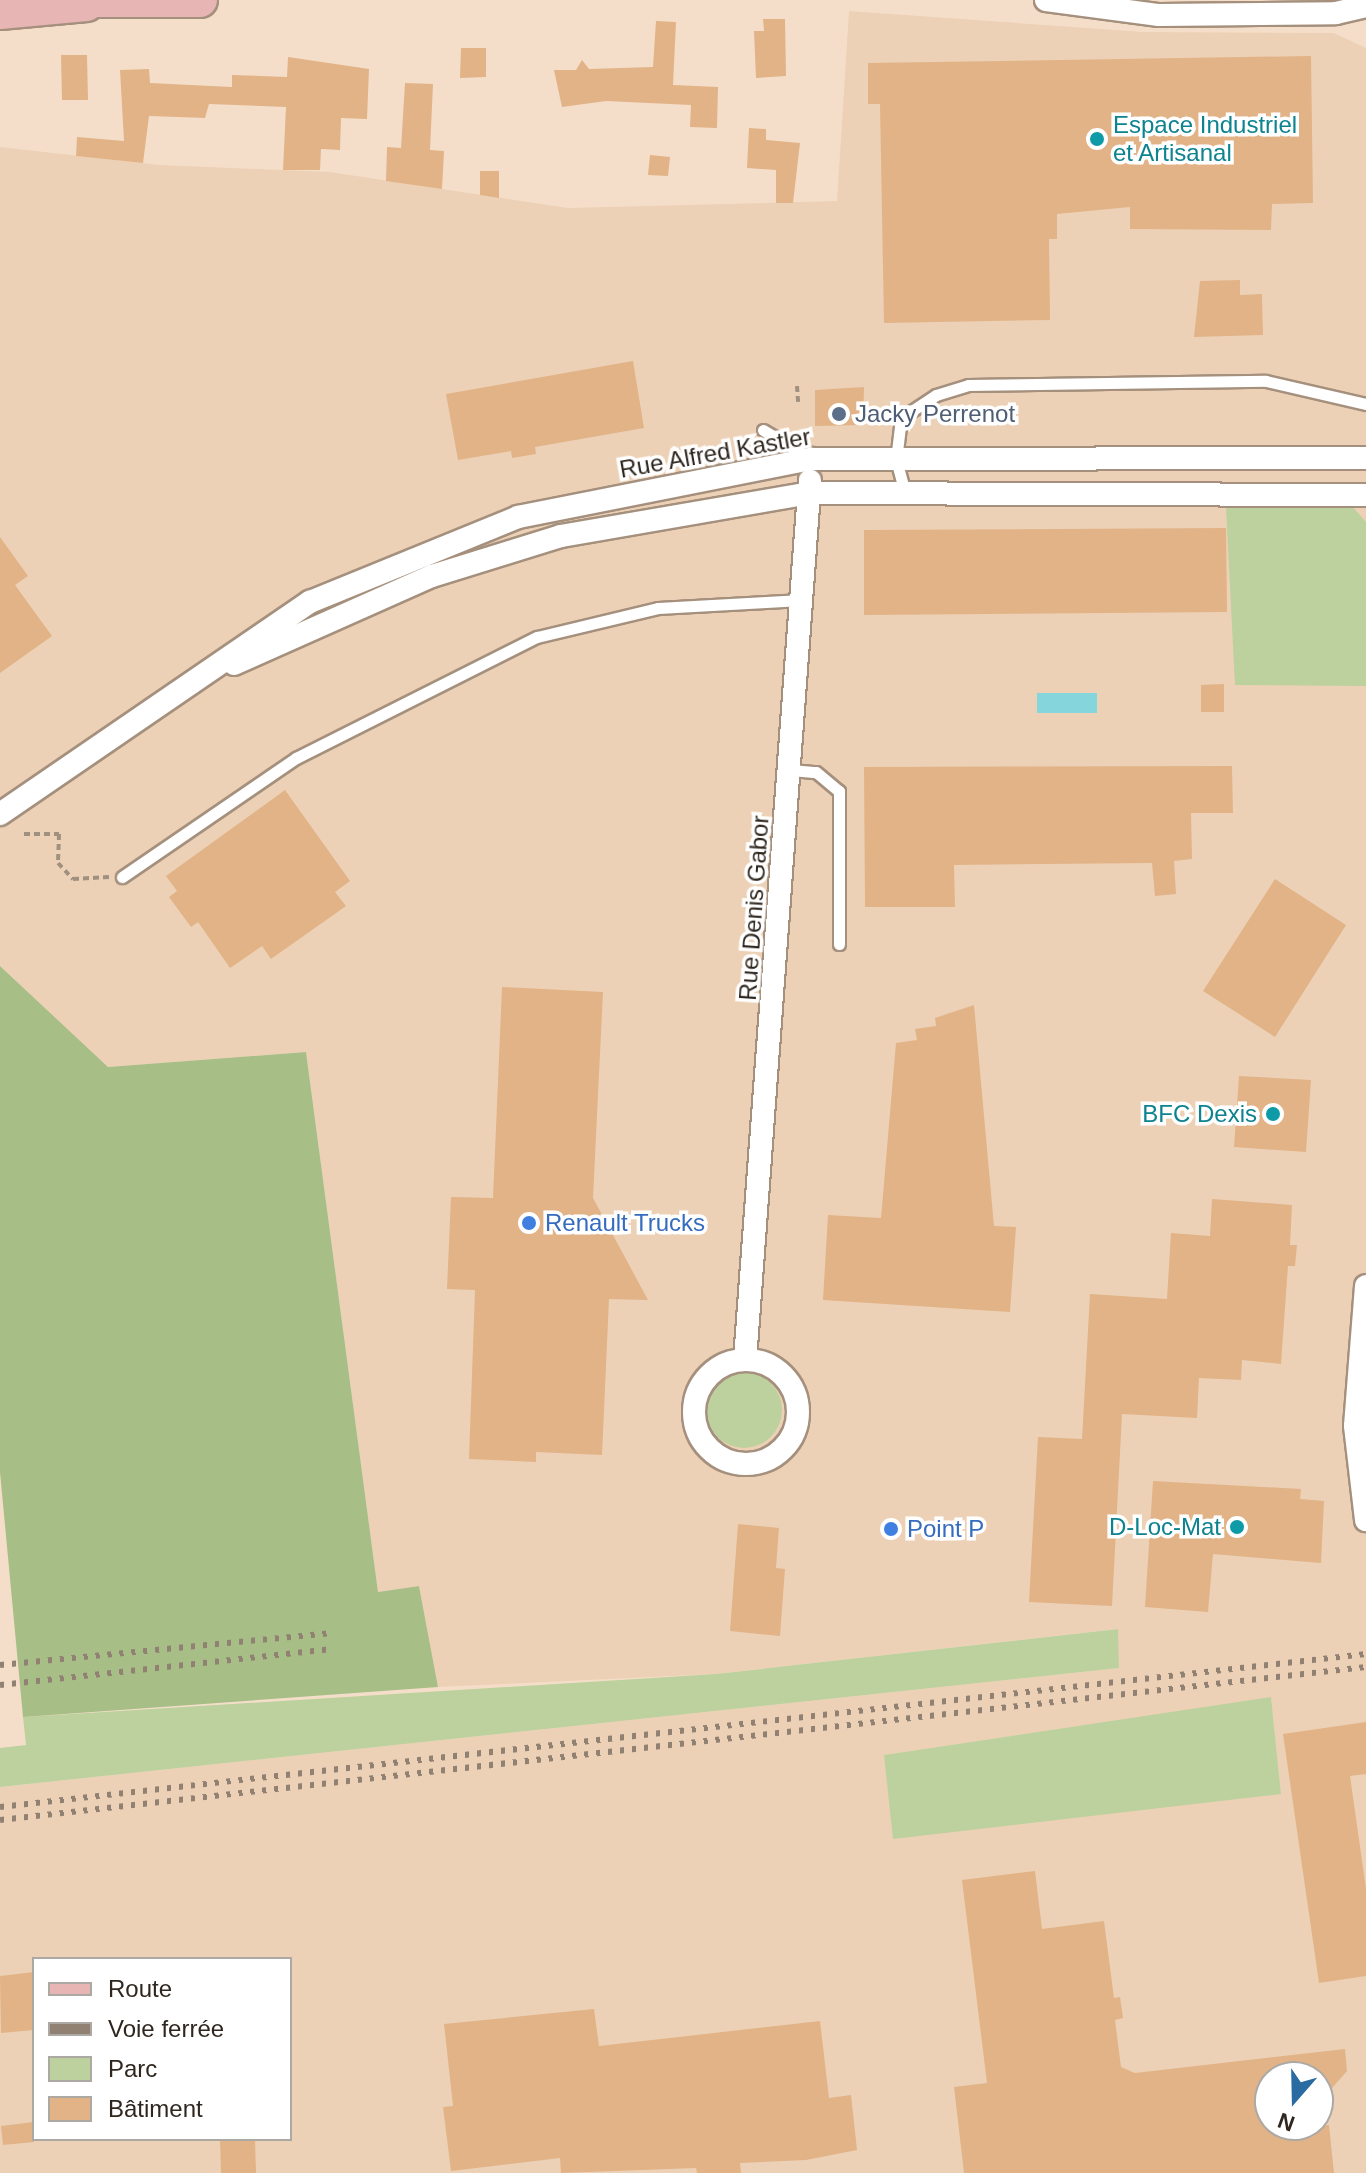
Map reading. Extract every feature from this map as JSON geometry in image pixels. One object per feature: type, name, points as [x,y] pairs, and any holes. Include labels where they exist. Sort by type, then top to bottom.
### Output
[{"type":"main road","points":[[64,0],[200,0]]},
{"type":"main road","points":[[0,12],[117,1]]},
{"type":"street","points":[[1046,0],[1159,15],[1336,13],[1366,6]]},
{"type":"street","points":[[1336,13],[1366,24]]},
{"type":"street","name":"Rue Alfred Kastler","points":[[0,814],[168,694],[324,595],[518,517],[811,459],[1366,458]]},
{"type":"street","name":"Rue Denis Gabor","points":[[745,1360],[791,770],[811,459]]},
{"type":"street","name":"Rue Alfred Kastler","points":[[168,694],[432,576],[561,536],[809,493],[1366,495]]},
{"type":"street","points":[[1366,1286],[1355,1426],[1366,1520]]},
{"type":"street","points":[[745,1360],[785,1378],[797,1407],[790,1439],[778,1453],[745,1464],[712,1451],[694,1420],[701,1386],[728,1363],[745,1360]]},
{"type":"lane","points":[[905,493],[896,460],[901,418],[936,395],[968,385],[1266,381],[1366,404]]},
{"type":"lane","points":[[763,430],[811,459]]},
{"type":"lane","points":[[122,877],[296,758],[470,665],[537,637],[658,608],[802,600]]},
{"type":"lane","points":[[791,770],[816,772],[839,791],[839,944]]},
{"type":"path","points":[[797,386],[798,402]]},
{"type":"path","points":[[24,834],[59,834],[58,863],[73,879],[122,877]]},
{"type":"shaded area","points":[[849,11],[1144,32],[1334,33],[1366,48],[1366,2173],[0,2173],[0,1787],[1119,1668],[1117,1629],[716,1674],[438,1687],[419,1586],[378,1592],[306,1052],[108,1067],[0,966],[0,147],[160,165],[330,172],[568,208],[837,201]],"holes":[[[1271,1698],[1281,1794],[884,1756]]]},
{"type":"green space","points":[[1352,506],[1366,522],[1366,686],[1235,685],[1226,508]]},
{"type":"green space","points":[[0,966],[108,1067],[306,1052],[378,1592],[419,1586],[438,1687],[23,1717],[0,1472]]},
{"type":"green space","points":[[737,1372],[751,1372],[765,1378],[776,1389],[782,1410],[779,1425],[771,1437],[751,1448],[737,1448],[723,1442],[712,1431],[706,1417],[706,1403],[712,1389],[723,1378]]},
{"type":"green space","points":[[1118,1629],[1119,1668],[0,1787],[0,1748],[26,1745],[23,1717],[716,1674]]},
{"type":"green space","points":[[1271,1697],[1281,1794],[893,1839],[884,1755]]},
{"type":"water","points":[[1037,693],[1097,693],[1097,713],[1037,713]]},
{"type":"building","points":[[763,19],[785,19],[786,76],[756,78],[754,31],[764,31]]},
{"type":"building","points":[[656,21],[676,22],[673,85],[718,87],[717,128],[690,127],[691,105],[606,101],[562,107],[554,70],[576,70],[582,60],[589,69],[653,67]]},
{"type":"building","points":[[461,48],[486,48],[486,77],[460,78]]},
{"type":"building","points":[[61,55],[87,55],[88,100],[62,100]]},
{"type":"building","name":"Espace Industriel et Artisanal","points":[[1311,56],[1313,203],[1272,204],[1271,230],[1130,229],[1130,207],[1057,214],[1057,239],[1049,239],[1050,320],[884,323],[880,104],[868,104],[868,63]]},
{"type":"building","points":[[288,57],[369,69],[367,119],[341,118],[340,150],[321,149],[320,170],[283,170],[286,107],[209,104],[205,118],[149,116],[143,163],[76,156],[77,137],[124,141],[120,70],[149,69],[150,83],[232,87],[232,75],[287,77]]},
{"type":"building","points":[[405,83],[433,84],[430,150],[444,151],[442,189],[386,181],[387,147],[401,148]]},
{"type":"building","points":[[749,128],[766,129],[766,140],[800,143],[793,203],[776,203],[776,170],[747,168]]},
{"type":"building","points":[[650,155],[670,157],[668,176],[648,175]]},
{"type":"building","points":[[480,171],[499,171],[499,198],[480,195]]},
{"type":"building","points":[[1240,280],[1240,295],[1262,294],[1263,335],[1194,337],[1200,281]]},
{"type":"building","points":[[633,361],[644,428],[535,447],[536,454],[512,458],[511,451],[458,460],[446,394]]},
{"type":"building","name":"Jacky Perrenot","points":[[864,387],[863,425],[815,426],[815,390]]},
{"type":"building","points":[[1226,528],[1227,612],[864,615],[864,530]]},
{"type":"building","points":[[0,537],[28,576],[15,585],[52,636],[0,673]]},
{"type":"building","points":[[1224,684],[1224,712],[1201,712],[1201,685]]},
{"type":"building","points":[[1232,766],[1233,813],[1191,813],[1192,859],[1174,861],[1176,894],[1155,896],[1152,863],[954,865],[955,907],[865,907],[864,767]]},
{"type":"building","points":[[285,790],[350,881],[335,892],[346,906],[271,959],[262,946],[230,968],[198,922],[191,927],[169,897],[177,891],[166,876]]},
{"type":"building","points":[[1275,879],[1346,925],[1275,1037],[1203,991]]},
{"type":"building","name":"Renault Trucks","points":[[502,987],[603,992],[593,1198],[648,1300],[609,1299],[602,1455],[536,1452],[536,1462],[469,1459],[475,1290],[447,1289],[451,1197],[493,1198]]},
{"type":"building","points":[[974,1005],[994,1226],[1016,1227],[1010,1312],[823,1300],[828,1215],[881,1218],[896,1043],[917,1040],[915,1029],[936,1026],[935,1018]]},
{"type":"building","name":"BFC Dexis","points":[[1239,1076],[1311,1080],[1306,1152],[1234,1147]]},
{"type":"building","points":[[1212,1199],[1292,1205],[1290,1245],[1297,1245],[1295,1266],[1288,1266],[1281,1364],[1242,1360],[1241,1380],[1199,1378],[1197,1418],[1122,1414],[1112,1606],[1029,1602],[1038,1437],[1082,1439],[1090,1294],[1167,1299],[1171,1233],[1210,1236]]},
{"type":"building","name":"D-Loc-Mat","points":[[1153,1481],[1301,1489],[1300,1499],[1324,1501],[1321,1563],[1213,1554],[1208,1612],[1145,1607]]},
{"type":"building","points":[[738,1524],[779,1528],[776,1568],[785,1569],[780,1636],[730,1631]]},
{"type":"building","points":[[1366,1722],[1366,1774],[1350,1776],[1366,1889],[1366,1976],[1319,1983],[1283,1734]]},
{"type":"building","points":[[1035,1871],[1042,1929],[1104,1921],[1114,1998],[1120,1997],[1123,2018],[1115,2020],[1121,2067],[1135,2073],[1345,2049],[1347,2071],[1334,2086],[1334,2061],[1254,2061],[1254,2141],[1331,2141],[1334,2173],[964,2173],[954,2087],[987,2083],[962,1880]]},
{"type":"building","points":[[32,1972],[32,2030],[1,2033],[0,1976]]},
{"type":"building","points":[[594,2009],[599,2046],[820,2021],[829,2098],[851,2095],[857,2150],[806,2160],[740,2163],[741,2173],[697,2173],[696,2168],[561,2173],[560,2158],[451,2171],[443,2107],[453,2106],[444,2024]]},
{"type":"building","points":[[32,2122],[34,2142],[3,2145],[1,2126]]},
{"type":"building","points":[[220,2141],[255,2141],[256,2173],[221,2173]]},
{"type":"railway","points":[[0,1665],[332,1633]]},
{"type":"railway","points":[[0,1685],[332,1649]]},
{"type":"railway","points":[[0,1807],[1366,1654]]},
{"type":"railway","points":[[0,1820],[1366,1667]]},
{"type":"place","name":"Espace Industriel et Artisanal","points":[[1097,139]]},
{"type":"place","name":"Jacky Perrenot","points":[[839,414]]},
{"type":"place","name":"BFC Dexis","points":[[1273,1114]]},
{"type":"place","name":"Renault Trucks","points":[[529,1223]]},
{"type":"place","name":"D-Loc-Mat","points":[[1237,1527]]},
{"type":"place","name":"Point P","points":[[891,1529]]}]
